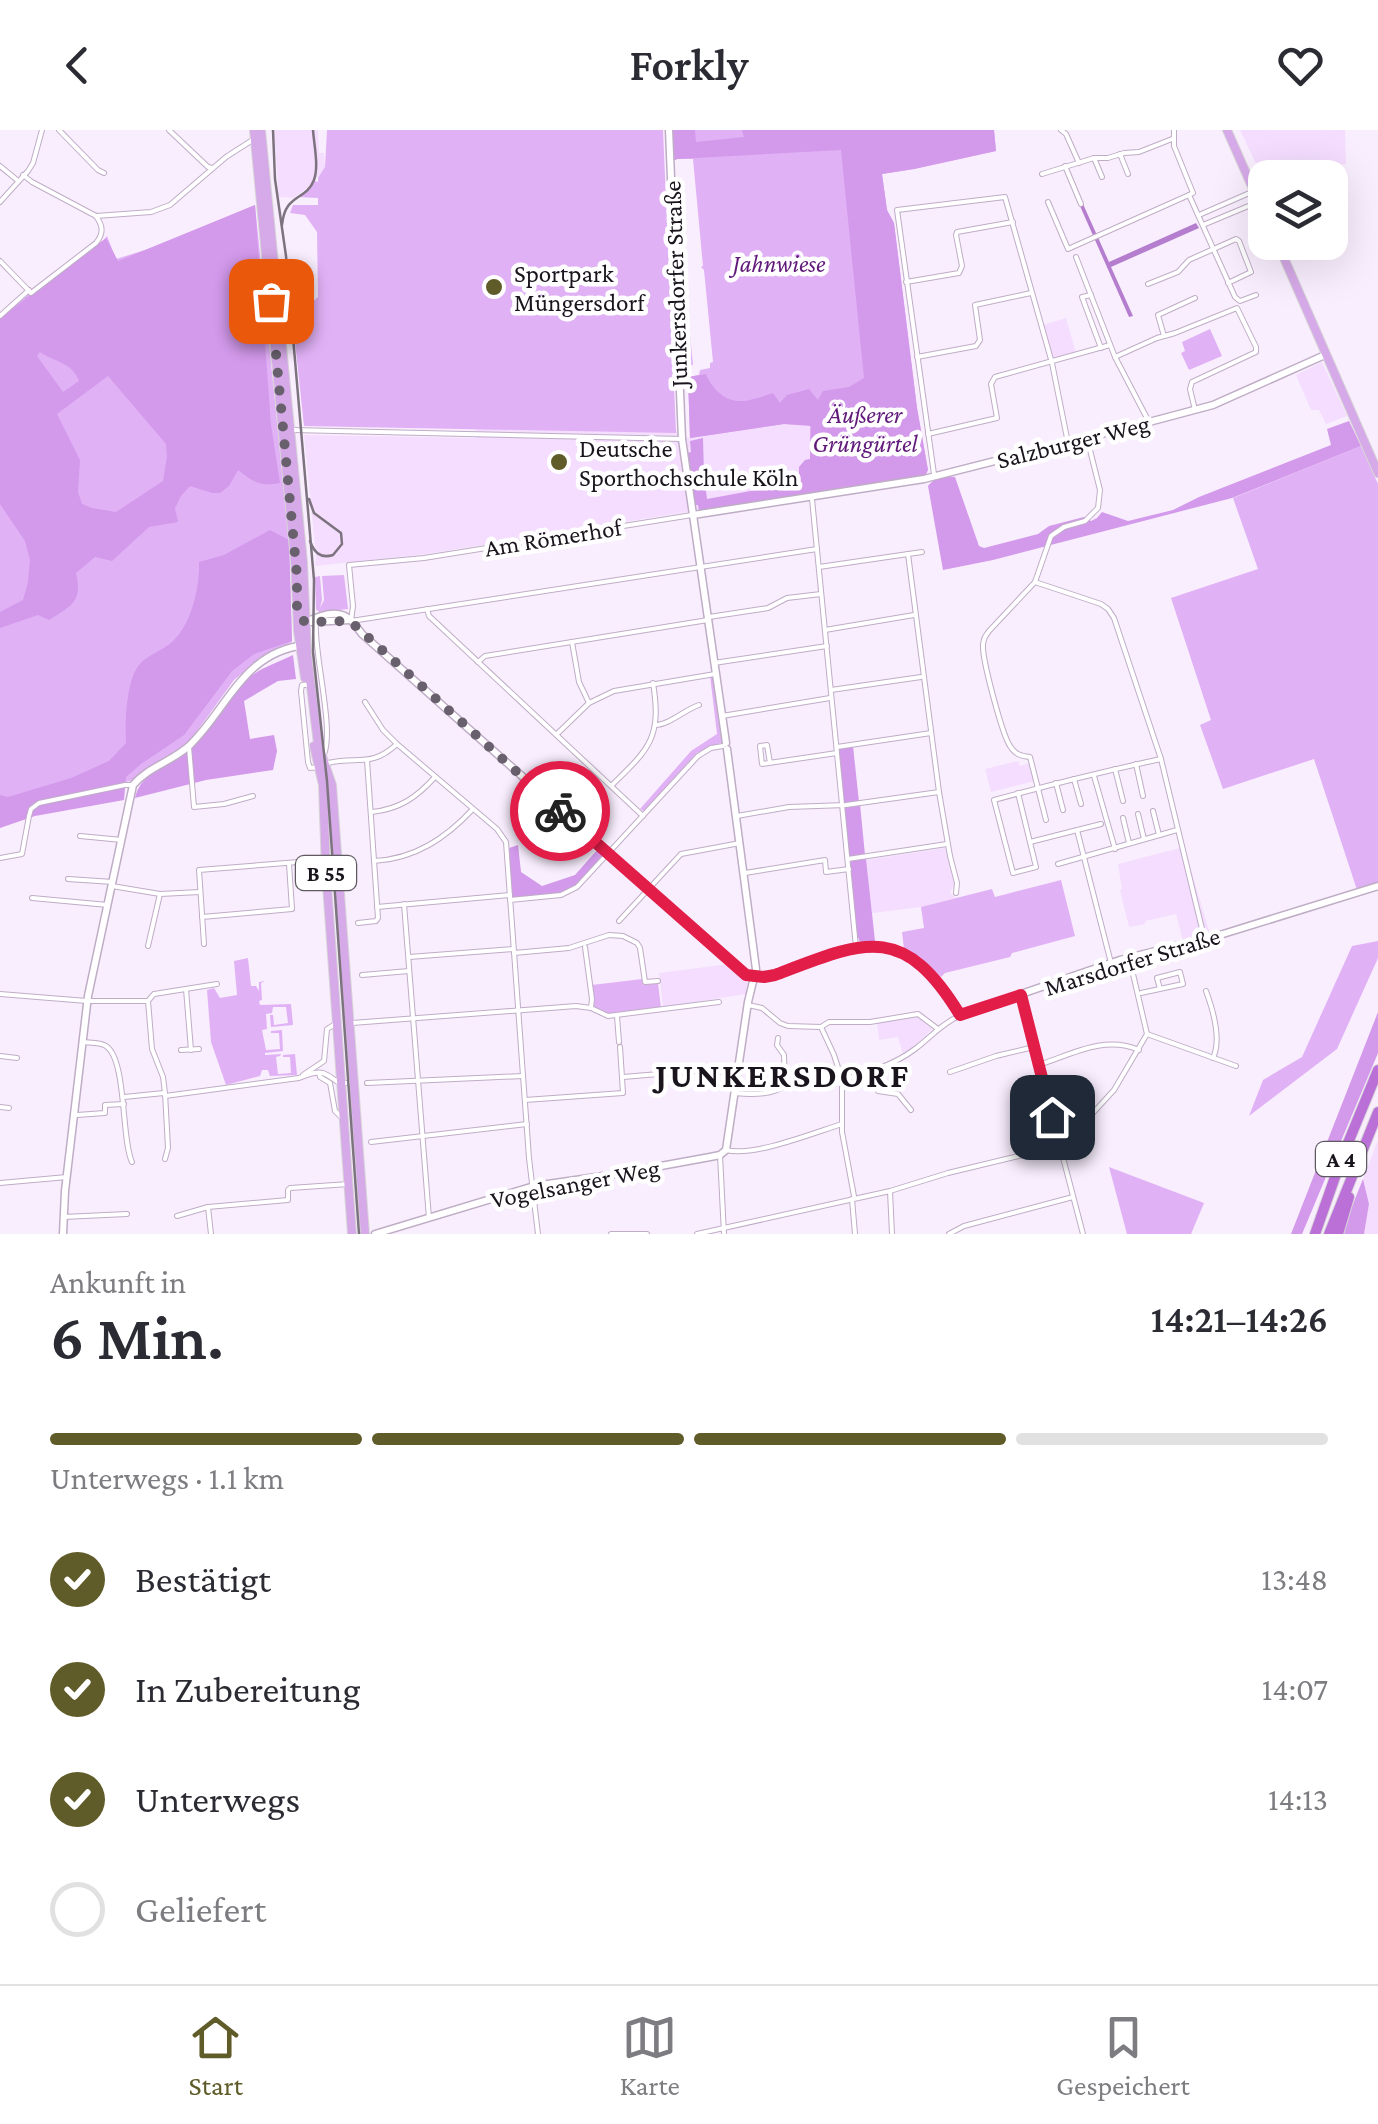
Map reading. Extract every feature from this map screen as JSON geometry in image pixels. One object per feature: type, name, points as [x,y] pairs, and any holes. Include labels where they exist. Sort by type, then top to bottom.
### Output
[{"type":"highway","name":"A 4","points":[[1315,1234],[1340,1160],[1378,1070]]},
{"type":"highway","name":"A 4","points":[[1329,1234],[1378,1112]]},
{"type":"highway","points":[[1338,1234],[1363,1148]]},
{"type":"main road","points":[[1228,130],[1248,177]]},
{"type":"main road","name":"B 55","points":[[258,135],[303,562],[304,685],[314,747],[332,785],[365,1234]]},
{"type":"main road","points":[[1285,260],[1378,472]]},
{"type":"main road","name":"B 55","points":[[302,616],[298,631],[322,763],[352,1234]]},
{"type":"main road","points":[[328,896],[334,894],[338,898]]},
{"type":"street","points":[[0,202],[32,162],[42,130]]},
{"type":"street","points":[[59,130],[104,173]]},
{"type":"street","points":[[169,130],[213,168]]},
{"type":"street","name":"Junkersdorfer Straße","points":[[669,130],[682,439],[756,969],[723,1152]]},
{"type":"street","points":[[1061,130],[1079,164]]},
{"type":"street","points":[[1048,202],[1068,249],[1194,193],[1172,139],[1174,130]]},
{"type":"street","points":[[23,175],[96,216],[150,212],[180,198],[258,135]]},
{"type":"street","points":[[1042,174],[1094,158],[1139,152],[1172,139]]},
{"type":"street","points":[[1120,154],[1128,174]]},
{"type":"street","points":[[1094,158],[1102,177]]},
{"type":"street","points":[[0,166],[18,180]]},
{"type":"street","points":[[1065,166],[1081,204]]},
{"type":"street","points":[[1198,215],[1248,194]]},
{"type":"street","points":[[1189,195],[1236,299],[1256,296]]},
{"type":"street","points":[[934,476],[897,210],[1006,197],[1052,363],[1068,442]]},
{"type":"street","points":[[1236,199],[1239,209]]},
{"type":"street","points":[[1202,225],[1248,206]]},
{"type":"street","points":[[0,316],[96,243],[102,227],[96,216]]},
{"type":"street","points":[[102,227],[110,216]]},
{"type":"street","points":[[906,282],[962,271],[957,232],[1013,222]]},
{"type":"street","points":[[1148,284],[1178,272],[1186,262],[1213,248],[1236,240],[1251,272],[1228,283]]},
{"type":"street","points":[[1076,257],[1115,357],[1149,422]]},
{"type":"street","points":[[0,261],[30,292]]},
{"type":"street","points":[[917,357],[978,344],[975,306],[1031,293]]},
{"type":"street","points":[[1091,294],[1082,298],[1100,348]]},
{"type":"street","points":[[1164,336],[1158,316],[1195,298]]},
{"type":"street","points":[[1115,357],[1237,308],[1256,347],[1252,356],[1192,382],[1195,410]]},
{"type":"street","points":[[928,434],[997,418],[992,380],[1110,345]]},
{"type":"street","name":"Salzburger Weg","points":[[812,498],[934,476],[1195,410],[1325,355]]},
{"type":"street","points":[[287,431],[682,439]]},
{"type":"street","points":[[1046,820],[1030,757],[1019,754],[1008,742],[983,649],[989,630],[1035,582],[1051,536],[1064,527],[1086,522],[1098,508],[1100,490],[1088,438]]},
{"type":"street","points":[[812,498],[856,947]]},
{"type":"street","name":"Am Römerhof","points":[[350,621],[353,606],[349,565],[424,558],[812,498]]},
{"type":"street","points":[[350,621],[817,548]]},
{"type":"street","points":[[818,567],[922,552]]},
{"type":"street","points":[[908,554],[939,792],[958,883],[956,893]]},
{"type":"street","points":[[1035,582],[1108,608],[1160,758],[1204,939]]},
{"type":"street","points":[[478,662],[485,656],[768,608],[788,598],[821,594]]},
{"type":"street","points":[[427,609],[429,616],[643,816]]},
{"type":"street","points":[[302,616],[317,619],[340,614],[350,621],[746,975],[775,975],[830,953],[885,946],[904,954],[936,979],[960,1015]]},
{"type":"street","points":[[825,630],[915,615]]},
{"type":"street","points":[[317,619],[317,658],[328,746],[322,763],[381,758],[397,744]]},
{"type":"street","points":[[572,642],[579,682],[589,703]]},
{"type":"street","points":[[0,858],[22,854],[31,809],[39,803],[133,785],[189,746],[247,673],[277,654],[303,645]]},
{"type":"street","points":[[714,663],[827,646]]},
{"type":"street","points":[[557,734],[589,703],[614,691],[716,674]]},
{"type":"street","points":[[831,690],[922,676]]},
{"type":"street","points":[[612,786],[648,747],[657,710],[653,683]]},
{"type":"street","points":[[722,716],[832,698]]},
{"type":"street","points":[[365,702],[397,744],[506,842],[524,1100],[538,1234]]},
{"type":"street","points":[[655,726],[699,705]]},
{"type":"street","points":[[770,763],[931,733]]},
{"type":"street","points":[[189,746],[194,807],[253,796]]},
{"type":"street","points":[[377,907],[567,893],[582,884],[698,756],[705,750],[725,746]]},
{"type":"street","points":[[1018,794],[1036,868],[1013,873],[994,800],[1160,758]]},
{"type":"street","points":[[358,923],[378,920],[367,760]]},
{"type":"street","points":[[1136,764],[1143,796]]},
{"type":"street","points":[[1115,769],[1123,801]]},
{"type":"street","points":[[1094,774],[1111,850]]},
{"type":"street","points":[[370,812],[392,809],[412,800],[435,776]]},
{"type":"street","points":[[1074,779],[1081,804]]},
{"type":"street","points":[[1056,784],[1063,810]]},
{"type":"street","points":[[63,1234],[87,1001],[133,785]]},
{"type":"street","points":[[736,816],[939,792]]},
{"type":"street","points":[[374,861],[398,858],[425,848],[448,834],[473,809]]},
{"type":"street","points":[[1153,810],[1159,835]]},
{"type":"street","points":[[1138,814],[1144,839]]},
{"type":"street","points":[[1123,818],[1129,843]]},
{"type":"street","points":[[1030,842],[1101,824]]},
{"type":"street","points":[[1077,830],[1112,963]]},
{"type":"street","points":[[1058,864],[1177,830]]},
{"type":"street","points":[[80,836],[122,840]]},
{"type":"street","points":[[619,921],[682,854],[740,843]]},
{"type":"street","points":[[848,859],[948,844]]},
{"type":"street","points":[[204,944],[198,870],[327,860]]},
{"type":"street","points":[[744,873],[824,860],[826,872],[849,869]]},
{"type":"street","points":[[202,918],[292,909],[289,864]]},
{"type":"street","points":[[68,879],[160,894],[200,892]]},
{"type":"street","name":"Marsdorfer Straße","points":[[842,1080],[904,1057],[960,1015],[1112,963],[1378,886]]},
{"type":"street","points":[[148,946],[160,894]]},
{"type":"street","points":[[32,898],[108,905]]},
{"type":"street","points":[[404,904],[429,1218]]},
{"type":"street","points":[[408,957],[570,948],[609,935],[623,936],[640,948],[644,982],[658,980]]},
{"type":"street","points":[[585,947],[590,1008]]},
{"type":"street","points":[[1081,1126],[1114,1090],[1147,1034],[1129,958]]},
{"type":"street","points":[[362,975],[410,972]]},
{"type":"street","points":[[1139,994],[1183,984],[1180,972],[1157,978],[1160,989]]},
{"type":"street","points":[[165,1159],[165,1095],[152,1049],[148,1002],[154,994],[216,984]]},
{"type":"street","points":[[186,989],[191,1050]]},
{"type":"street","points":[[1206,992],[1218,1046],[1213,1058]]},
{"type":"street","points":[[2,993],[148,1002]]},
{"type":"street","points":[[1021,995],[1082,1234]]},
{"type":"street","points":[[348,1024],[576,1006],[604,1016],[617,1016],[719,1002]]},
{"type":"street","points":[[748,1005],[762,1008],[788,1026],[878,1022],[918,1014],[938,1029]]},
{"type":"street","points":[[524,1100],[624,1093],[617,1016]]},
{"type":"street","points":[[318,1073],[324,1061],[328,1030],[337,1023]]},
{"type":"street","points":[[821,1026],[842,1080],[842,1124],[854,1234]]},
{"type":"street","points":[[1147,1034],[1236,1066]]},
{"type":"street","points":[[735,1092],[760,1094],[785,1086],[784,1055],[777,1045],[778,1038]]},
{"type":"street","points":[[82,1042],[106,1046],[114,1062],[124,1101],[127,1152],[132,1162]]},
{"type":"street","points":[[1039,1065],[1102,1044],[1121,1044],[1139,1050]]},
{"type":"street","points":[[950,1072],[1034,1047]]},
{"type":"street","points":[[181,1050],[199,1049]]},
{"type":"street","points":[[0,1056],[18,1058]]},
{"type":"street","points":[[300,1078],[321,1064]]},
{"type":"street","points":[[622,1077],[707,1070],[737,1074]]},
{"type":"street","points":[[74,1115],[105,1113],[105,1106],[124,1101],[318,1073],[341,1084],[353,1081]]},
{"type":"street","points":[[318,1073],[330,1083],[336,1111],[343,1119]]},
{"type":"street","points":[[868,1073],[878,1091],[898,1094],[911,1110]]},
{"type":"street","points":[[367,1083],[523,1076]]},
{"type":"street","points":[[0,1107],[9,1108]]},
{"type":"street","points":[[370,1142],[526,1124]]},
{"type":"street","points":[[724,1231],[723,1152],[775,1144],[842,1124]]},
{"type":"street","points":[[697,1234],[890,1191],[1060,1146]]},
{"type":"street","name":"Vogelsanger Weg","points":[[375,1234],[534,1186],[723,1152]]},
{"type":"street","points":[[0,1183],[67,1177]]},
{"type":"street","points":[[177,1216],[208,1208],[288,1200],[290,1188],[348,1184]]},
{"type":"street","points":[[890,1191],[892,1234]]},
{"type":"street","points":[[949,1234],[964,1226],[1073,1197]]},
{"type":"street","points":[[208,1208],[211,1234]]},
{"type":"street","points":[[64,1218],[126,1214]]},
{"type":"street","points":[[612,1234],[647,1234]]},
{"type":"shaded area","points":[[274,130],[318,130],[319,153],[324,153],[329,177],[317,177],[309,190],[293,198],[279,197]]},
{"type":"shaded area","points":[[1240,130],[1345,130],[1346,160],[1254,160]]},
{"type":"shaded area","points":[[1083,204],[1109,262],[1196,223],[1199,228],[1111,267],[1133,316],[1129,317],[1080,206]]},
{"type":"shaded area","points":[[1066,318],[1076,353],[1055,358],[1043,325]]},
{"type":"shaded area","points":[[1322,362],[1347,416],[1326,424],[1319,410],[1311,410],[1296,375]]},
{"type":"shaded area","name":"Deutsche Sporthochschule Köln","points":[[480,368],[673,370],[676,430],[686,438],[784,424],[811,425],[810,494],[426,554],[315,566],[304,435],[475,438]]},
{"type":"shaded area","points":[[1018,761],[1020,766],[1030,763],[1035,781],[991,792],[985,769]]},
{"type":"shaded area","points":[[1184,847],[1210,934],[1183,941],[1176,914],[1129,927],[1118,864]]},
{"type":"shaded area","points":[[945,848],[954,884],[950,893],[956,898],[872,913],[866,860]]},
{"type":"shaded area","points":[[729,964],[745,977],[746,994],[663,1007],[659,973]]},
{"type":"shaded area","points":[[917,1017],[932,1029],[910,1050],[903,1054],[898,1037],[879,1040],[877,1023]]},
{"type":"shaded area","points":[[1378,1140],[1378,1234],[1364,1234],[1369,1204],[1363,1179]]},
{"type":"green space","name":"Sportpark Müngersdorf","points":[[327,130],[663,130],[676,433],[304,426],[291,304],[309,305],[318,297],[317,232],[305,215],[290,213],[293,205],[318,205],[318,198],[298,197],[318,182],[325,167]]},
{"type":"green space","name":"Jahnwiese","points":[[672,130],[994,130],[996,151],[882,174],[887,210],[894,223],[928,470],[810,494],[810,425],[784,424],[690,438],[688,377],[699,375],[713,362],[693,159],[672,159]]},
{"type":"green space","name":"Äußerer Grüngürtel","points":[[672,130],[695,130],[696,142],[744,137],[742,130],[994,130],[996,151],[882,174],[887,210],[894,223],[928,470],[925,477],[699,511],[698,505],[693,505],[687,453],[691,452],[690,441],[703,438],[707,499],[767,488],[793,489],[794,480],[799,479],[799,467],[810,459],[811,426],[784,424],[690,438],[688,377],[706,374],[718,392],[733,400],[746,401],[773,393],[780,403],[787,395],[809,389],[818,400],[823,391],[849,387],[864,378],[841,150],[672,161]]},
{"type":"green space","points":[[255,205],[289,540],[292,642],[258,660],[234,680],[187,745],[130,781],[40,801],[0,828],[0,318],[107,236],[116,259],[158,246]]},
{"type":"green space","points":[[255,205],[271,425],[280,483],[258,482],[238,470],[220,493],[190,486],[175,508],[178,522],[149,527],[112,561],[95,557],[76,573],[76,597],[63,611],[49,620],[38,615],[0,628],[0,612],[23,600],[30,560],[25,541],[0,504],[0,318],[106,238],[118,261]],"holes":[[[40,352],[67,366],[79,381],[63,392],[37,356]],[[108,376],[166,444],[167,456],[163,481],[116,512],[82,504],[78,492],[80,460],[57,414]]]},
{"type":"green space","points":[[684,274],[693,365],[682,366],[678,275]]},
{"type":"green space","points":[[1210,329],[1222,356],[1189,370],[1181,353],[1185,351],[1182,342]]},
{"type":"green space","points":[[1349,421],[1361,446],[1232,498],[943,570],[928,486],[936,479],[955,477],[979,546],[984,548],[1084,517],[1091,521],[1102,512],[1128,521],[1173,510],[1331,445],[1327,429]]},
{"type":"green space","points":[[1361,446],[1378,484],[1378,883],[1357,890],[1314,759],[1223,789],[1200,725],[1211,720],[1171,598],[1258,569],[1233,498]]},
{"type":"green space","points":[[270,530],[289,540],[292,641],[254,654],[232,671],[184,735],[126,777],[124,800],[35,816],[0,828],[0,795],[8,797],[71,778],[109,761],[126,743],[131,681],[142,662],[179,635],[196,594],[199,562],[224,555]]},
{"type":"green space","points":[[344,575],[348,609],[319,612],[315,577],[320,576],[320,608],[324,600],[322,576]]},
{"type":"green space","points":[[293,655],[296,679],[278,681],[244,701],[250,739],[274,735],[277,751],[273,770],[206,780],[135,798],[149,776],[195,744],[251,676]]},
{"type":"green space","points":[[710,676],[723,742],[697,753],[644,811],[640,809],[691,751],[717,734]]},
{"type":"green space","points":[[853,746],[859,802],[844,803],[839,748]]},
{"type":"green space","points":[[860,804],[865,855],[849,857],[844,806]]},
{"type":"green space","points":[[518,845],[521,872],[542,886],[575,875],[598,849],[604,855],[583,879],[564,891],[511,899],[509,848]]},
{"type":"green space","points":[[866,859],[875,941],[860,942],[850,863]]},
{"type":"green space","points":[[1061,880],[1075,936],[941,977],[904,949],[902,932],[924,928],[921,907],[992,889],[995,897]]},
{"type":"green space","points":[[1378,941],[1378,958],[1337,1049],[1249,1116],[1263,1080],[1302,1057],[1352,946]]},
{"type":"green space","points":[[248,958],[251,986],[259,991],[259,982],[265,981],[261,983],[260,1005],[291,1004],[293,1025],[271,1027],[270,1015],[274,1025],[288,1023],[286,1007],[273,1007],[272,1013],[266,1014],[267,1029],[262,1030],[266,1050],[280,1049],[279,1033],[271,1031],[282,1030],[283,1051],[265,1055],[281,1054],[276,1057],[278,1074],[291,1073],[290,1057],[283,1055],[295,1054],[297,1075],[270,1076],[268,1070],[262,1070],[260,1076],[226,1085],[211,1042],[207,990],[214,988],[220,998],[237,995],[234,961]]},
{"type":"green space","points":[[642,979],[643,985],[658,983],[661,1008],[606,1015],[594,1007],[592,985]]},
{"type":"green space","points":[[1378,1012],[1378,1053],[1302,1234],[1291,1234]]},
{"type":"green space","points":[[1109,1167],[1204,1203],[1191,1234],[1127,1234]]},
{"type":"green space","points":[[1363,1179],[1369,1204],[1364,1234],[1341,1234]]},
{"type":"tram line","points":[[273,130],[314,580],[313,652],[327,781],[359,1234]]},
{"type":"tram line","points":[[282,225],[287,207],[314,180],[313,130]]},
{"type":"tram line","points":[[309,499],[314,513],[341,533],[342,544],[333,555],[324,556],[310,541]]},
{"type":"way so far","points":[[271,301],[297,576],[297,614],[305,622],[350,621],[560,811]]},
{"type":"place","name":"Sportpark Müngersdorf","points":[[494,287]]},
{"type":"place","name":"Deutsche Sporthochschule Köln","points":[[559,462]]},
{"type":"district","name":"JUNKERSDORF","points":[[783,1075]]},
{"type":"route","points":[[560,811],[746,975],[775,975],[844,949],[885,946],[898,950],[936,979],[960,1015],[1021,995],[1052,1117]]}]
